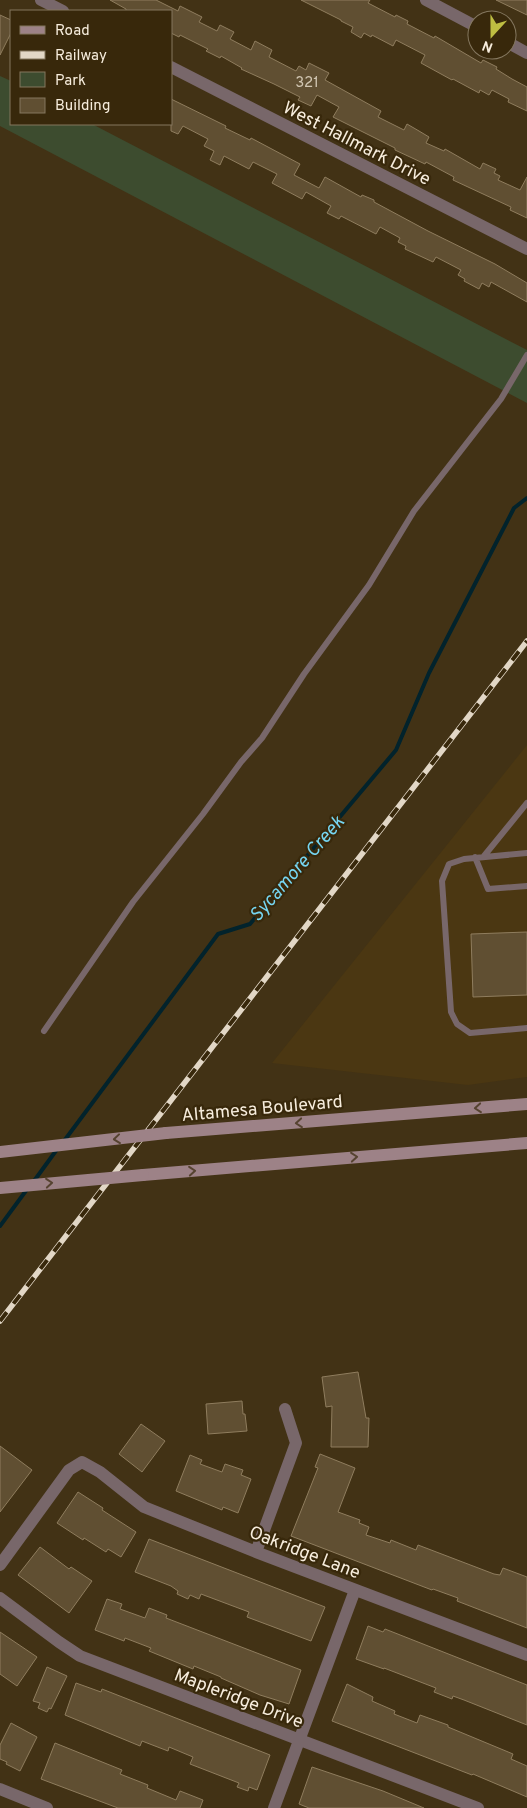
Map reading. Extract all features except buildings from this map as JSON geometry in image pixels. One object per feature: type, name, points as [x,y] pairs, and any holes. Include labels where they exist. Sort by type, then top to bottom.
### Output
[{"type":"main road","name":"Altamesa Boulevard","points":[[0,1152],[166,1133],[527,1104]]},
{"type":"main road","points":[[0,1188],[527,1143]]},
{"type":"street","points":[[426,0],[467,22]]},
{"type":"street","points":[[48,4],[61,10]]},
{"type":"street","name":"West Hallmark Drive","points":[[172,68],[527,249]]},
{"type":"street","points":[[256,1552],[296,1443],[285,1409]]},
{"type":"street","name":"Oakridge Lane","points":[[0,1565],[69,1470],[82,1462],[100,1472],[144,1507],[256,1552],[527,1655]]},
{"type":"street","points":[[274,1808],[355,1590]]},
{"type":"street","name":"Mapleridge Drive","points":[[0,1598],[80,1656],[478,1808]]},
{"type":"street","points":[[0,1789],[47,1808]]},
{"type":"lane","points":[[44,1031],[133,902],[203,814],[241,762],[262,738],[304,674],[369,584],[414,511],[501,399],[527,355]]},
{"type":"lane","points":[[484,856],[527,803]]},
{"type":"lane","points":[[527,853],[464,859],[449,864],[442,881],[451,1012],[457,1024],[470,1033],[527,1028]]},
{"type":"lane","points":[[475,857],[488,889],[527,886]]},
{"type":"shaded area","points":[[527,745],[527,1077],[468,1085],[272,1063]]},
{"type":"green space","points":[[0,76],[10,81],[10,125],[94,125],[527,350],[527,403],[0,126]]},
{"type":"waterway","name":"Sycamore Creek","points":[[64,1141],[218,934],[250,924],[396,750],[429,673],[514,508],[527,498]]},
{"type":"waterway","name":"Sycamore Creek","points":[[34,1181],[58,1148]]},
{"type":"waterway","name":"Sycamore Creek","points":[[0,1226],[28,1188]]},
{"type":"railway","points":[[0,1321],[527,641]]}]
